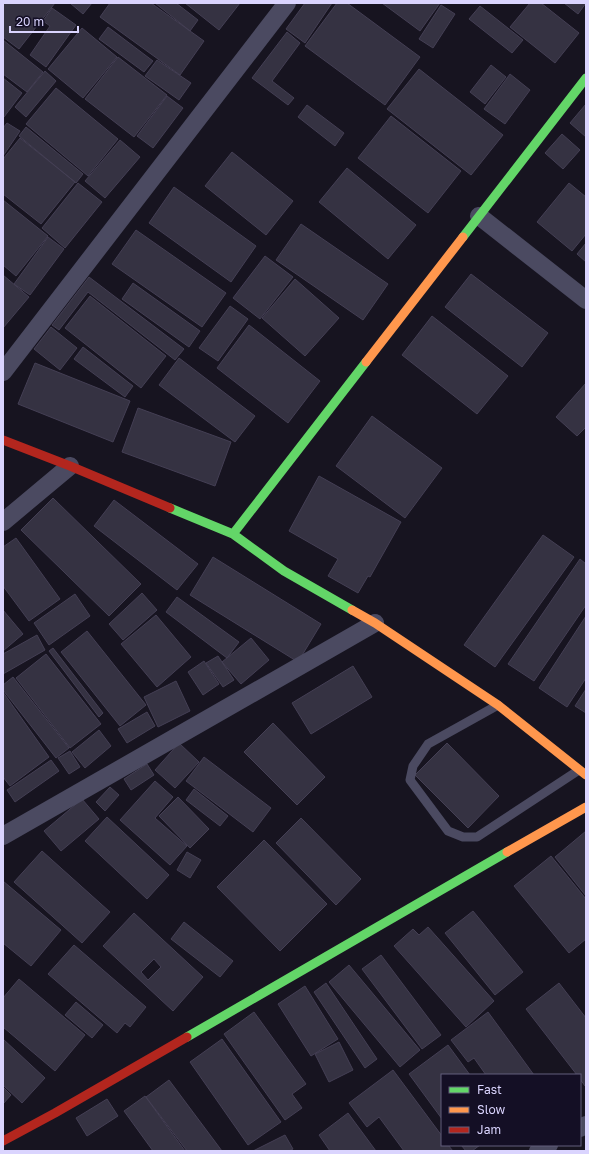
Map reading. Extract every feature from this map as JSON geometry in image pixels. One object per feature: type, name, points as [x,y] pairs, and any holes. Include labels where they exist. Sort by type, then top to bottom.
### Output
[{"type":"street","points":[[3,372],[287,3]]},
{"type":"street","points":[[233,534],[586,78]]},
{"type":"street","points":[[479,216],[586,300]]},
{"type":"street","points":[[3,440],[70,466],[233,534],[284,571],[375,624],[498,705],[583,772]]},
{"type":"street","points":[[3,522],[70,466]]},
{"type":"street","points":[[3,836],[375,624]]},
{"type":"street","points":[[3,1141],[55,1113],[586,807]]},
{"type":"street","points":[[538,1151],[547,1146]]},
{"type":"lane","points":[[498,705],[428,744],[413,766],[410,780],[448,831],[463,837],[477,837],[583,772]]},
{"type":"building","points":[[3,3],[55,3],[19,49],[3,37]]},
{"type":"building","points":[[70,3],[92,3],[83,14]]},
{"type":"building","points":[[110,3],[151,3],[204,41],[180,75],[100,17]]},
{"type":"building","points":[[155,3],[176,3],[198,20],[190,31]]},
{"type":"building","points":[[185,3],[240,3],[219,30]]},
{"type":"building","points":[[305,3],[332,3],[305,43],[286,29]]},
{"type":"building","points":[[337,3],[347,3],[420,57],[385,105],[305,46]]},
{"type":"building","points":[[382,3],[440,3],[420,31]]},
{"type":"building","points":[[530,3],[541,3],[579,33],[555,63],[510,27]]},
{"type":"building","points":[[564,3],[586,3],[578,14]]},
{"type":"building","points":[[441,5],[455,14],[433,48],[419,39]]},
{"type":"building","points":[[480,6],[523,40],[512,53],[469,19]]},
{"type":"building","points":[[52,8],[76,25],[46,67],[30,55],[50,26],[43,21]]},
{"type":"building","points":[[108,27],[153,61],[144,72],[99,39]]},
{"type":"building","points":[[82,28],[117,57],[83,98],[48,69]]},
{"type":"building","points":[[287,32],[300,43],[272,81],[294,98],[288,105],[252,78]]},
{"type":"building","points":[[3,40],[43,72],[27,92],[3,74]]},
{"type":"building","points":[[118,57],[167,95],[134,137],[85,99]]},
{"type":"building","points":[[157,60],[191,83],[179,100],[145,76]]},
{"type":"building","points":[[491,65],[506,77],[485,104],[470,92]]},
{"type":"building","points":[[419,69],[503,135],[471,175],[387,109]]},
{"type":"building","points":[[45,71],[56,81],[26,117],[15,107]]},
{"type":"building","points":[[510,74],[530,90],[505,124],[484,109]]},
{"type":"building","points":[[3,78],[22,93],[4,117],[3,116]]},
{"type":"building","points":[[56,88],[118,139],[88,176],[26,124]]},
{"type":"building","points":[[167,96],[183,108],[153,148],[137,136]]},
{"type":"building","points":[[586,104],[586,137],[570,123]]},
{"type":"building","points":[[307,105],[344,133],[335,146],[298,117]]},
{"type":"building","points":[[391,116],[461,171],[428,213],[358,158]]},
{"type":"building","points":[[7,123],[20,131],[3,156],[3,128]]},
{"type":"building","points":[[26,127],[83,174],[76,183],[19,136]]},
{"type":"building","points":[[562,134],[580,150],[563,169],[545,153]]},
{"type":"building","points":[[20,138],[75,182],[41,224],[3,194],[3,159]]},
{"type":"building","points":[[120,140],[140,157],[105,198],[85,181]]},
{"type":"building","points":[[232,152],[293,201],[266,235],[205,186]]},
{"type":"building","points":[[347,168],[416,225],[388,259],[319,202]]},
{"type":"building","points":[[78,183],[102,202],[65,248],[42,228]]},
{"type":"building","points":[[569,183],[586,197],[586,234],[572,251],[537,222]]},
{"type":"building","points":[[174,187],[256,246],[231,282],[149,223]]},
{"type":"building","points":[[3,200],[48,236],[16,276],[3,265]]},
{"type":"building","points":[[301,224],[388,284],[363,320],[276,260]]},
{"type":"building","points":[[136,230],[226,293],[202,327],[112,264]]},
{"type":"building","points":[[48,237],[64,249],[30,295],[14,284]]},
{"type":"building","points":[[586,243],[586,262],[577,254]]},
{"type":"building","points":[[265,256],[293,277],[260,319],[233,298]]},
{"type":"building","points":[[471,274],[548,333],[522,367],[445,307]]},
{"type":"building","points":[[3,275],[29,297],[3,328]]},
{"type":"building","points":[[89,277],[184,349],[175,360],[88,292],[59,330],[52,325]]},
{"type":"building","points":[[295,279],[339,318],[305,356],[262,318]]},
{"type":"building","points":[[133,283],[200,331],[189,347],[122,299]]},
{"type":"building","points":[[90,296],[166,356],[141,388],[65,328]]},
{"type":"building","points":[[230,306],[248,319],[218,361],[199,348]]},
{"type":"building","points":[[432,316],[508,376],[477,414],[402,355]]},
{"type":"building","points":[[249,325],[320,381],[288,423],[217,368]]},
{"type":"building","points":[[51,327],[77,348],[60,370],[34,349]]},
{"type":"building","points":[[83,347],[133,386],[125,397],[74,359]]},
{"type":"building","points":[[179,358],[255,416],[235,442],[159,385]]},
{"type":"building","points":[[35,363],[130,401],[113,442],[18,404]]},
{"type":"building","points":[[586,383],[586,427],[577,436],[556,417]]},
{"type":"building","points":[[138,408],[231,442],[215,486],[122,452]]},
{"type":"building","points":[[372,416],[442,468],[405,518],[336,466]]},
{"type":"building","points":[[319,476],[401,522],[370,577],[368,576],[358,593],[328,576],[338,559],[289,531]]},
{"type":"building","points":[[53,498],[141,584],[109,616],[21,530]]},
{"type":"building","points":[[114,500],[198,564],[177,590],[94,526]]},
{"type":"building","points":[[543,535],[574,557],[495,667],[464,645]]},
{"type":"building","points":[[16,538],[60,599],[29,621],[3,586],[3,547]]},
{"type":"building","points":[[213,557],[321,624],[298,662],[190,595]]},
{"type":"building","points":[[580,559],[586,564],[586,605],[534,681],[508,664]]},
{"type":"building","points":[[142,593],[157,610],[123,640],[109,624]]},
{"type":"building","points":[[75,594],[90,616],[49,645],[34,623]]},
{"type":"building","points":[[177,597],[239,642],[227,658],[166,612]]},
{"type":"building","points":[[3,610],[23,634],[3,651]]},
{"type":"building","points":[[156,615],[191,657],[157,687],[121,644]]},
{"type":"building","points":[[586,616],[586,678],[567,707],[539,688]]},
{"type":"building","points":[[87,631],[146,705],[120,726],[61,652]]},
{"type":"building","points":[[37,635],[45,650],[3,674],[3,654]]},
{"type":"building","points":[[251,638],[269,660],[241,684],[222,662]]},
{"type":"building","points":[[53,648],[103,713],[99,717],[49,651]]},
{"type":"building","points":[[46,654],[101,724],[70,748],[16,678]]},
{"type":"building","points":[[218,656],[234,680],[223,687],[206,663]]},
{"type":"building","points":[[204,661],[219,684],[203,695],[188,672]]},
{"type":"building","points":[[353,666],[372,697],[311,734],[292,703]]},
{"type":"building","points":[[13,677],[69,748],[56,758],[3,690],[3,685]]},
{"type":"building","points":[[176,681],[190,711],[158,727],[144,697]]},
{"type":"building","points":[[586,689],[586,713],[575,706]]},
{"type":"building","points":[[3,692],[49,757],[10,786],[3,777]]},
{"type":"building","points":[[147,712],[155,726],[127,743],[118,729]]},
{"type":"building","points":[[273,723],[325,777],[297,805],[244,752]]},
{"type":"building","points":[[99,730],[111,746],[85,768],[72,752]]},
{"type":"building","points":[[179,743],[199,762],[175,788],[155,770]]},
{"type":"building","points":[[447,743],[499,796],[468,828],[415,775]]},
{"type":"building","points":[[70,751],[80,767],[69,774],[58,758]]},
{"type":"building","points":[[204,757],[271,808],[253,832],[186,781]]},
{"type":"building","points":[[51,760],[59,771],[15,802],[7,790]]},
{"type":"building","points":[[147,764],[154,775],[131,790],[124,779]]},
{"type":"building","points":[[155,781],[173,797],[155,818],[187,846],[170,865],[120,820]]},
{"type":"building","points":[[110,787],[119,795],[105,811],[96,802]]},
{"type":"building","points":[[194,789],[228,816],[220,826],[186,800]]},
{"type":"building","points":[[178,797],[209,829],[190,848],[159,816]]},
{"type":"building","points":[[82,799],[99,819],[61,851],[44,831]]},
{"type":"building","points":[[107,817],[169,875],[147,899],[85,841]]},
{"type":"building","points":[[301,818],[361,879],[336,905],[276,843]]},
{"type":"building","points":[[586,831],[586,896],[555,857]]},
{"type":"building","points":[[264,840],[327,904],[280,951],[217,887]]},
{"type":"building","points":[[42,851],[110,912],[82,943],[14,882]]},
{"type":"building","points":[[187,852],[201,860],[190,878],[177,870]]},
{"type":"building","points":[[551,856],[586,899],[586,939],[569,953],[514,886]]},
{"type":"building","points":[[3,881],[61,930],[31,966],[3,943]]},
{"type":"building","points":[[473,911],[523,972],[495,995],[445,933]]},
{"type":"building","points":[[134,913],[203,977],[173,1011],[103,946]],"holes":[[[154,959],[161,967],[148,980],[141,972]]]},
{"type":"building","points":[[184,922],[233,961],[220,977],[171,939]]},
{"type":"building","points":[[428,927],[494,1001],[466,1027],[394,946],[413,929],[419,935]]},
{"type":"building","points":[[74,945],[146,1007],[130,1027],[125,1023],[117,1033],[48,974]]},
{"type":"building","points":[[381,955],[441,1035],[422,1049],[362,969]]},
{"type":"building","points":[[349,965],[420,1050],[400,1067],[329,982]]},
{"type":"building","points":[[19,979],[85,1035],[55,1071],[3,1027],[3,998]]},
{"type":"building","points":[[326,983],[377,1059],[365,1068],[314,992]]},
{"type":"building","points":[[559,983],[586,1018],[585,1086],[581,1080],[581,1074],[576,1074],[526,1009]]},
{"type":"building","points":[[305,986],[338,1039],[311,1056],[278,1004]]},
{"type":"building","points":[[76,1002],[103,1025],[92,1038],[65,1015]]},
{"type":"building","points":[[254,1012],[306,1084],[292,1094],[302,1108],[285,1120],[224,1034]]},
{"type":"building","points":[[488,1012],[533,1074],[485,1074],[474,1058],[468,1062],[451,1040]]},
{"type":"building","points":[[3,1039],[45,1078],[22,1103],[3,1085]]},
{"type":"building","points":[[222,1039],[281,1122],[248,1145],[190,1062]]},
{"type":"building","points":[[339,1042],[353,1070],[329,1082],[315,1054]]},
{"type":"building","points":[[448,1045],[469,1074],[441,1074],[441,1118],[409,1074]]},
{"type":"building","points":[[393,1070],[441,1135],[441,1146],[449,1146],[453,1151],[404,1151],[379,1117],[367,1127],[349,1103]]},
{"type":"building","points":[[169,1080],[222,1151],[187,1151],[146,1097]]},
{"type":"building","points":[[3,1087],[11,1095],[3,1104]]},
{"type":"building","points":[[145,1096],[185,1151],[153,1151],[124,1111]]},
{"type":"building","points":[[107,1099],[118,1116],[87,1136],[76,1118]]},
{"type":"building","points":[[348,1113],[376,1151],[330,1151],[319,1135]]},
{"type":"building","points":[[285,1135],[293,1149],[289,1151],[253,1151]]},
{"type":"building","points":[[462,1146],[479,1146],[472,1151],[466,1151]]},
{"type":"traffic: fast","points":[[463,237],[586,78]]},
{"type":"traffic: fast","points":[[233,534],[366,362]]},
{"type":"traffic: fast","points":[[170,508],[233,534],[284,571],[352,610]]},
{"type":"traffic: fast","points":[[187,1037],[507,852]]},
{"type":"traffic: slow","points":[[366,362],[463,237]]},
{"type":"traffic: slow","points":[[352,610],[375,623],[498,705],[586,775]]},
{"type":"traffic: slow","points":[[507,852],[586,807]]},
{"type":"traffic: jam","points":[[3,440],[170,508]]},
{"type":"traffic: jam","points":[[3,1141],[55,1113],[187,1037]]}]
